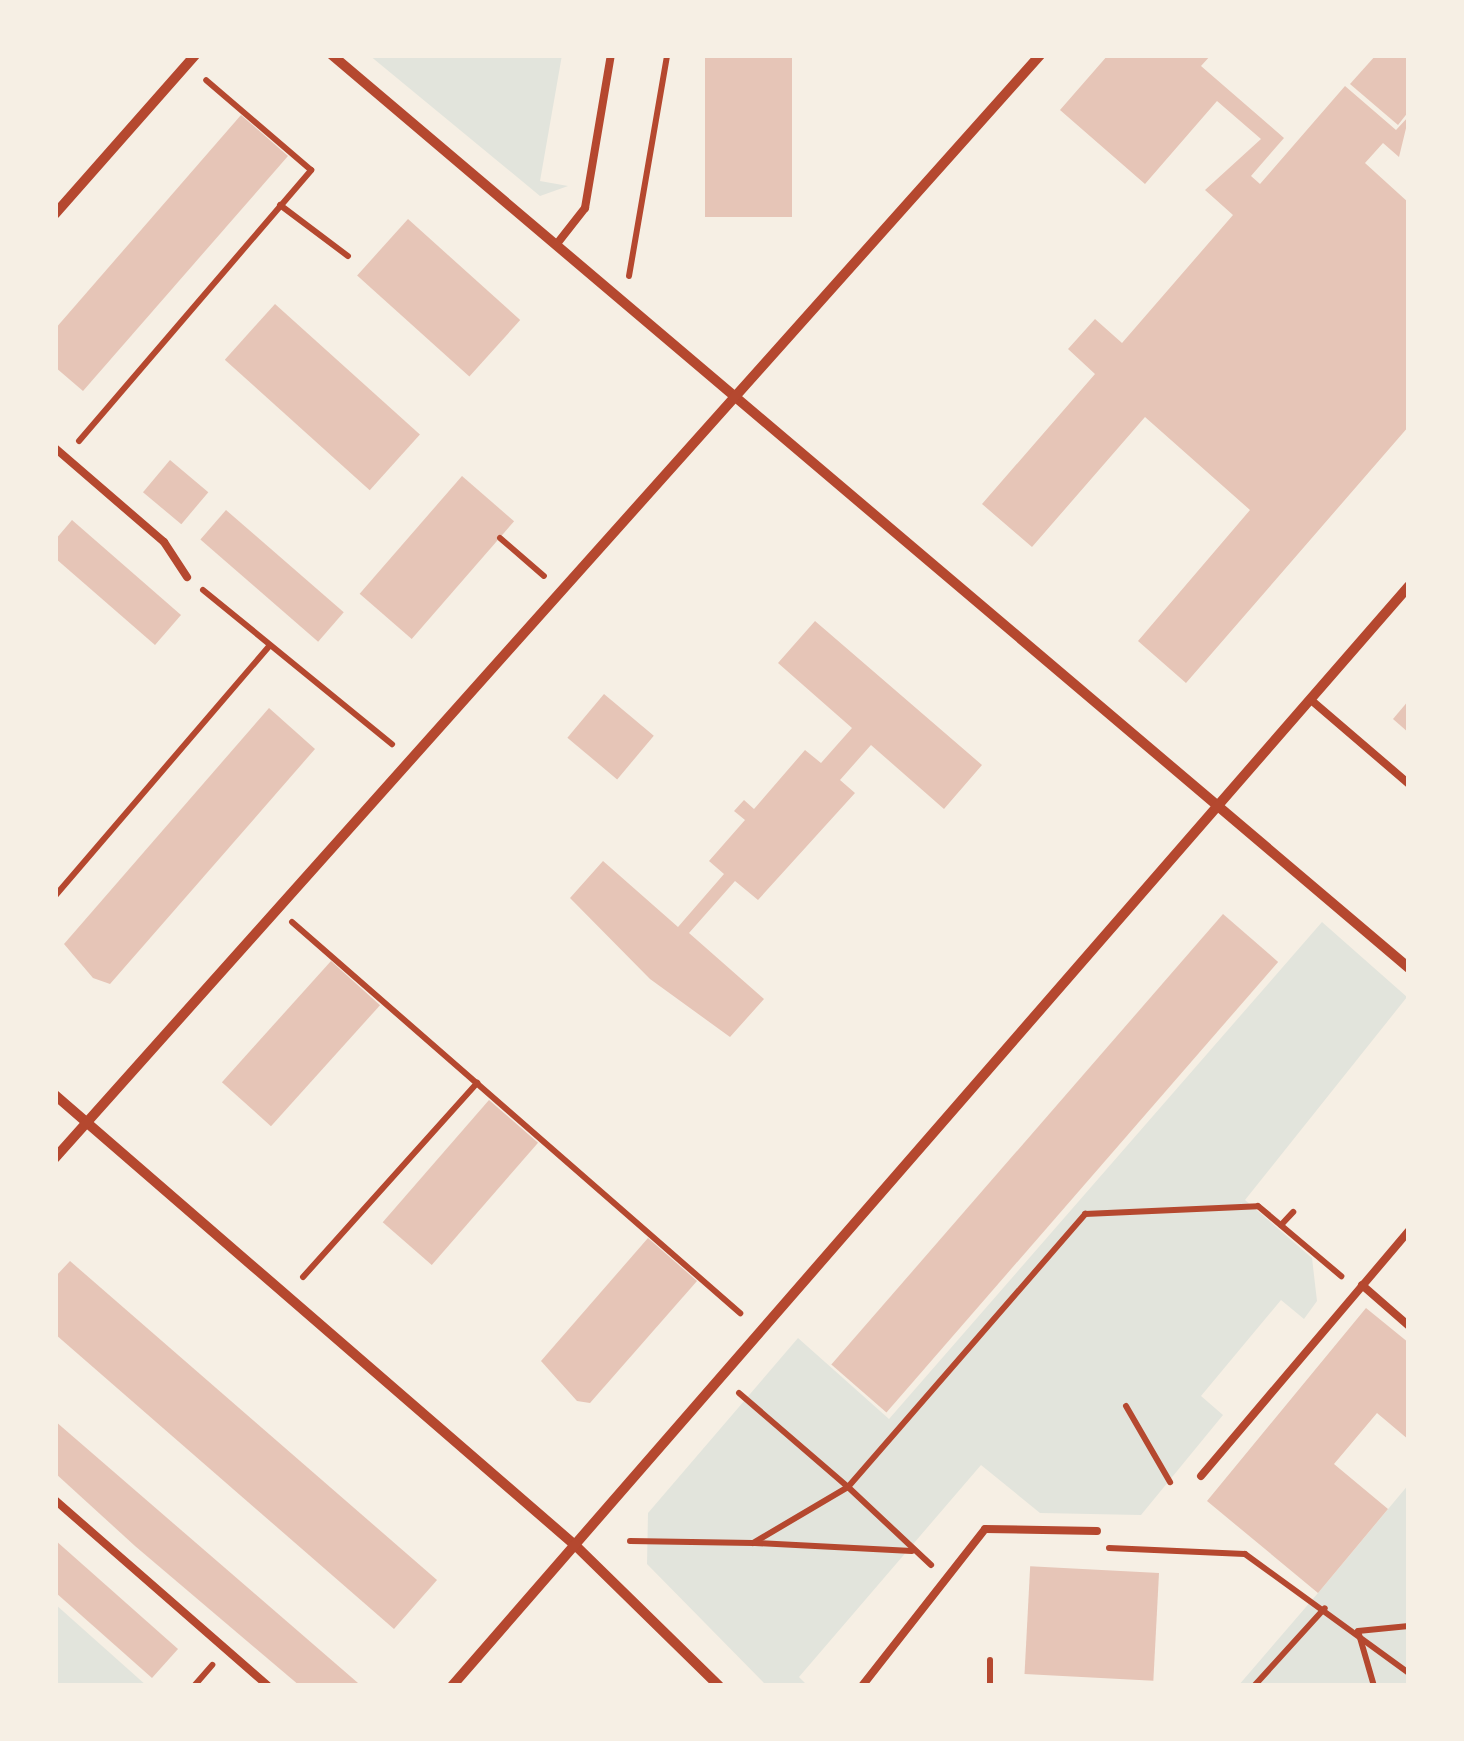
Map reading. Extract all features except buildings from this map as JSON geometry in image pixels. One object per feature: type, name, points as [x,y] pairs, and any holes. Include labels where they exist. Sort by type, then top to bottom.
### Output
[{"type":"street","points":[[55,214],[194,55]]},
{"type":"street","points":[[332,55],[1409,968]]},
{"type":"street","points":[[55,1158],[1040,55]]},
{"type":"street","points":[[452,1686],[1409,586]]},
{"type":"street","points":[[55,1095],[576,1546],[719,1686]]},
{"type":"lane","points":[[556,244],[585,208],[611,55]]},
{"type":"lane","points":[[55,448],[164,542],[188,576]]},
{"type":"lane","points":[[1311,700],[1409,784]]},
{"type":"lane","points":[[1201,1476],[1409,1231]]},
{"type":"lane","points":[[1360,1287],[1409,1326]]},
{"type":"lane","points":[[55,1500],[268,1686]]},
{"type":"lane","points":[[862,1686],[944,1574],[985,1530],[1097,1531]]},
{"type":"path","points":[[623,302],[667,55]]},
{"type":"path","points":[[65,457],[311,170],[206,80]]},
{"type":"path","points":[[280,205],[348,256]]},
{"type":"path","points":[[500,538],[542,574]]},
{"type":"path","points":[[188,576],[392,744]]},
{"type":"path","points":[[57,889],[270,645]]},
{"type":"path","points":[[297,926],[740,1312]]},
{"type":"path","points":[[303,1277],[477,1083]]},
{"type":"path","points":[[754,1543],[848,1487],[1084,1214],[1248,1204],[1360,1287]]},
{"type":"path","points":[[1281,1225],[1292,1212]]},
{"type":"path","points":[[738,1392],[848,1487],[912,1551],[944,1574]]},
{"type":"path","points":[[1126,1406],[1170,1482]]},
{"type":"path","points":[[1097,1531],[1109,1548],[1245,1554],[1358,1631],[1409,1673]]},
{"type":"path","points":[[630,1541],[912,1551]]},
{"type":"path","points":[[1254,1686],[1325,1608]]},
{"type":"path","points":[[1358,1631],[1409,1626]]},
{"type":"path","points":[[1358,1631],[1374,1686]]},
{"type":"path","points":[[990,1660],[990,1686]]},
{"type":"shaded area","points":[[369,55],[562,55],[540,181],[568,186],[540,196]]},
{"type":"shaded area","points":[[1322,922],[1407,997],[1245,1200],[1312,1258],[1317,1301],[1304,1319],[1281,1300],[1201,1396],[1223,1415],[1141,1515],[1040,1513],[981,1465],[799,1677],[808,1686],[767,1686],[647,1564],[648,1513],[798,1338],[889,1419]]},
{"type":"shaded area","points":[[1409,1484],[1409,1686],[1238,1686],[1318,1593]]},
{"type":"shaded area","points":[[55,1604],[147,1686],[55,1686]]}]
